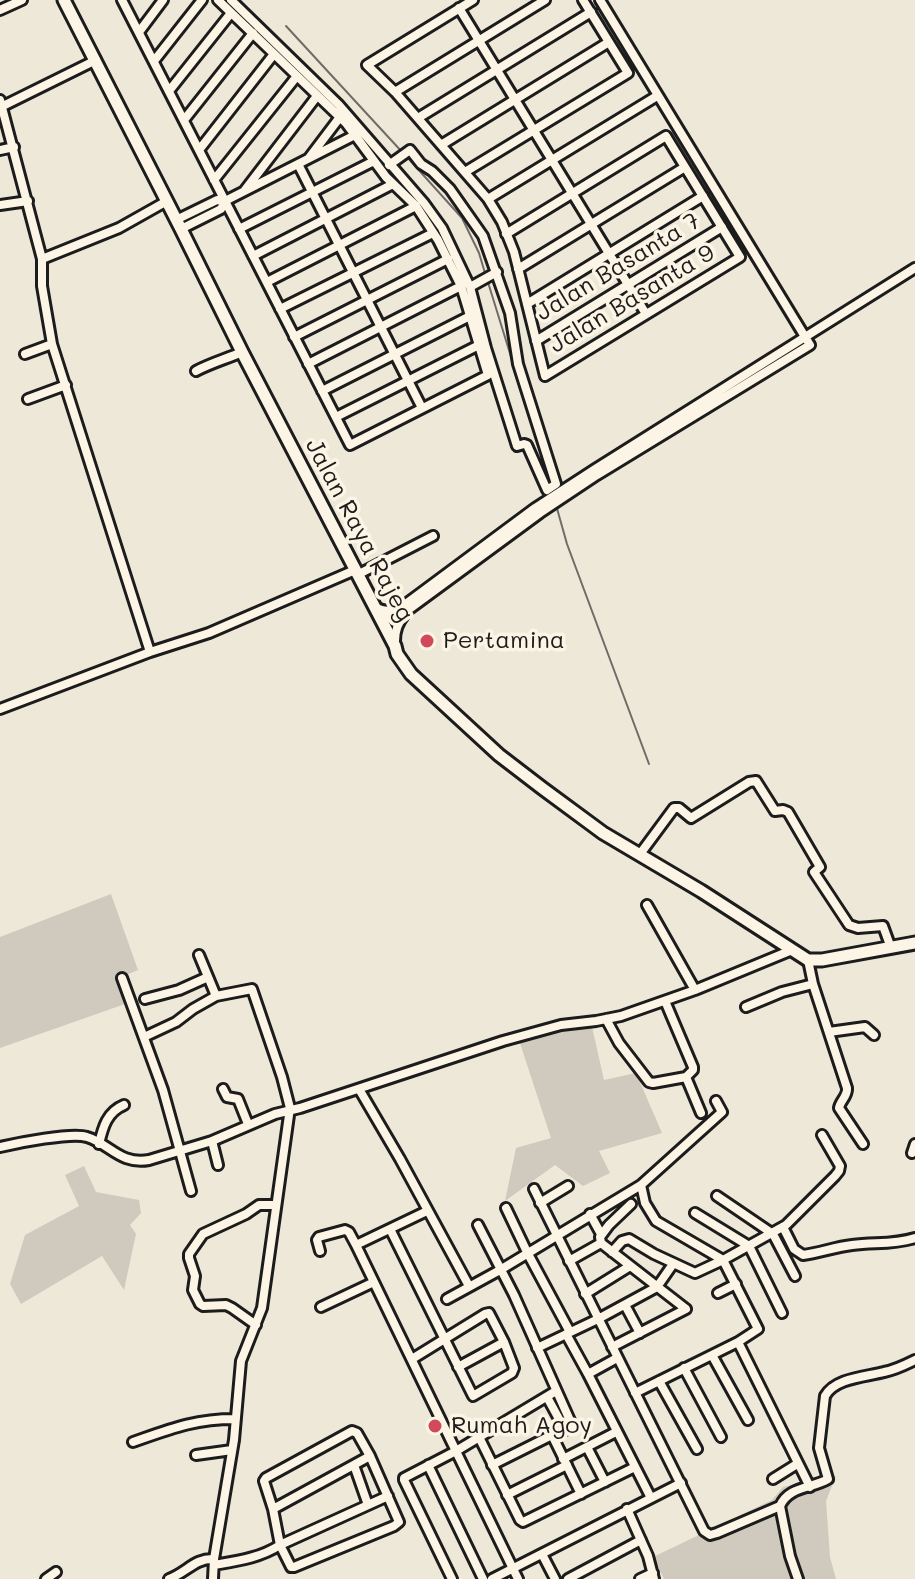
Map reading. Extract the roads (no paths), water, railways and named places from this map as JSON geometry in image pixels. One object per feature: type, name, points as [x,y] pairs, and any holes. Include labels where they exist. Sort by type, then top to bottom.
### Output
[{"type":"main road","name":"Jalan Raya Rajeg","points":[[64,0],[299,464],[397,654],[411,674],[499,755],[603,833],[808,960]]},
{"type":"main road","points":[[808,960],[915,943]]},
{"type":"street","points":[[0,10],[22,0]]},
{"type":"street","points":[[123,0],[350,445],[488,375],[470,316],[466,286],[416,206],[393,184],[340,117],[218,0]]},
{"type":"street","points":[[139,32],[163,0]]},
{"type":"street","points":[[154,61],[202,0]]},
{"type":"street","points":[[231,0],[339,105],[389,165],[424,203],[442,228],[466,286],[517,446],[527,445],[547,490],[556,484],[526,395],[510,313],[490,276],[483,236],[450,189],[410,150],[389,165]]},
{"type":"street","points":[[473,0],[367,65],[395,92],[488,199],[502,222],[518,269],[536,341]]},
{"type":"street","points":[[395,92],[545,0]]},
{"type":"street","points":[[465,172],[628,73],[583,0]]},
{"type":"street","points":[[380,618],[390,618],[408,610],[597,475],[810,345],[600,0]]},
{"type":"street","points":[[459,8],[646,314]]},
{"type":"street","points":[[418,118],[591,12]]},
{"type":"street","points":[[169,91],[231,13]]},
{"type":"street","points":[[184,120],[253,33]]},
{"type":"street","points":[[441,145],[609,42]]},
{"type":"street","points":[[199,150],[274,54]]},
{"type":"street","points":[[96,60],[1,104],[42,259],[42,286],[52,344],[150,652]]},
{"type":"street","points":[[214,180],[297,76]]},
{"type":"street","points":[[244,192],[317,96]]},
{"type":"street","points":[[488,199],[657,96]]},
{"type":"street","points":[[308,159],[340,117]]},
{"type":"street","points":[[179,225],[221,209],[225,201],[355,135]]},
{"type":"street","points":[[506,234],[666,136],[722,227]]},
{"type":"street","points":[[0,150],[14,147]]},
{"type":"street","points":[[239,229],[374,161]]},
{"type":"street","points":[[298,164],[422,408]]},
{"type":"street","points":[[518,269],[685,167]]},
{"type":"street","points":[[253,256],[393,184]]},
{"type":"street","points":[[527,304],[703,196]]},
{"type":"street","points":[[0,205],[28,201]]},
{"type":"street","points":[[42,259],[119,228],[167,201]]},
{"type":"street","points":[[267,282],[416,206]]},
{"type":"street","name":"Jalan Basanta 9","points":[[536,341],[545,376],[740,257],[722,227]]},
{"type":"street","name":"Jalan Basanta 7","points":[[536,341],[722,227]]},
{"type":"street","points":[[280,309],[433,233]]},
{"type":"street","points":[[294,337],[448,259]]},
{"type":"street","points":[[374,606],[383,611],[403,606],[535,508],[915,268]]},
{"type":"street","points":[[308,364],[490,276]]},
{"type":"street","points":[[322,391],[470,316]]},
{"type":"street","points":[[25,354],[52,344]]},
{"type":"street","points":[[336,417],[479,345]]},
{"type":"street","points":[[196,371],[242,352]]},
{"type":"street","points":[[28,399],[66,385]]},
{"type":"street","points":[[0,709],[209,633],[356,573],[433,536]]},
{"type":"street","points":[[395,646],[395,631],[408,610]]},
{"type":"street","points":[[640,854],[674,808],[679,808],[691,818],[749,782],[756,781],[775,811],[788,812],[820,867],[814,872],[847,923],[858,928],[883,926],[891,948]]},
{"type":"street","points":[[647,905],[695,990]]},
{"type":"street","points":[[0,1147],[84,1136],[124,1157],[141,1161],[179,1152],[275,1114],[503,1041],[561,1025],[621,1016],[792,950]]},
{"type":"street","points":[[199,955],[216,996]]},
{"type":"street","points":[[808,960],[848,1091],[839,1108],[863,1144]]},
{"type":"street","points":[[145,999],[179,990],[208,977]]},
{"type":"street","points":[[122,978],[163,1090],[191,1191]]},
{"type":"street","points":[[746,1007],[782,992],[813,984]]},
{"type":"street","points":[[144,1037],[176,1022],[216,996],[249,988],[253,990],[290,1111],[262,1308],[241,1361],[232,1450],[213,1579]]},
{"type":"street","points":[[606,1019],[619,1043],[649,1082],[686,1077],[693,1067],[665,1001]]},
{"type":"street","points":[[829,1032],[865,1027],[874,1035]]},
{"type":"street","points":[[686,1077],[701,1113]]},
{"type":"street","points":[[223,1089],[227,1097],[238,1099],[248,1124]]},
{"type":"street","points":[[359,1089],[469,1286]]},
{"type":"street","points":[[447,1299],[641,1185],[720,1114],[722,1110],[716,1101]]},
{"type":"street","points":[[99,1144],[105,1123],[113,1112],[124,1105]]},
{"type":"street","points":[[612,1252],[622,1241],[629,1239],[695,1273],[773,1234],[839,1171],[840,1166],[822,1135]]},
{"type":"street","points":[[212,1141],[218,1165]]},
{"type":"street","points":[[635,1393],[758,1329],[723,1260],[656,1221],[645,1203],[641,1185]]},
{"type":"street","points":[[540,1203],[568,1186]]},
{"type":"street","points":[[534,1189],[704,1531],[710,1535],[780,1506]]},
{"type":"street","points":[[717,1196],[773,1234],[795,1276]]},
{"type":"street","points":[[569,1261],[601,1238],[631,1204]]},
{"type":"street","points":[[256,1325],[226,1305],[200,1304],[193,1290],[195,1276],[189,1254],[203,1234],[257,1206],[276,1205]]},
{"type":"street","points":[[506,1208],[651,1498]]},
{"type":"street","points":[[356,1245],[391,1231],[427,1211]]},
{"type":"street","points":[[695,1213],[749,1246],[782,1313]]},
{"type":"street","points":[[590,1214],[601,1238],[612,1252],[686,1309],[612,1347]]},
{"type":"street","points":[[478,1225],[550,1374],[568,1427]]},
{"type":"street","points":[[783,1227],[794,1249],[803,1255],[839,1246],[885,1244],[915,1238]]},
{"type":"street","points":[[320,1251],[319,1237],[345,1230],[349,1232],[518,1579]]},
{"type":"street","points":[[391,1231],[444,1340],[471,1394],[475,1396],[514,1371],[490,1313],[483,1315],[444,1340],[412,1359]]},
{"type":"street","points":[[537,1348],[657,1287],[673,1264]]},
{"type":"street","points":[[585,1294],[630,1266]]},
{"type":"street","points":[[321,1307],[374,1282]]},
{"type":"street","points":[[718,1293],[736,1284]]},
{"type":"street","points":[[625,1305],[640,1333]]},
{"type":"street","points":[[458,1367],[504,1342]]},
{"type":"street","points":[[738,1342],[810,1487]]},
{"type":"street","points":[[712,1355],[748,1420]]},
{"type":"street","points":[[588,1374],[617,1358]]},
{"type":"street","points":[[798,1579],[780,1506],[790,1493],[828,1479],[819,1448],[827,1391],[915,1360]]},
{"type":"street","points":[[684,1368],[721,1437]]},
{"type":"street","points":[[659,1381],[697,1449]]},
{"type":"street","points":[[452,1579],[404,1480],[406,1475],[456,1451],[556,1391]]},
{"type":"street","points":[[547,1397],[568,1427]]},
{"type":"street","points":[[133,1442],[188,1423],[235,1419]]},
{"type":"street","points":[[492,1465],[568,1427]]},
{"type":"street","points":[[354,1431],[370,1456],[399,1520],[394,1526],[293,1568],[289,1566],[280,1545],[273,1509],[264,1485],[266,1478],[354,1431]]},
{"type":"street","points":[[507,1495],[616,1432]]},
{"type":"street","points":[[552,1435],[581,1494]]},
{"type":"street","points":[[479,1437],[520,1520],[526,1522],[635,1467]]},
{"type":"street","points":[[587,1447],[605,1482]]},
{"type":"street","points":[[196,1455],[232,1450]]},
{"type":"street","points":[[273,1509],[370,1456]]},
{"type":"street","points":[[773,1479],[797,1464]]},
{"type":"street","points":[[354,1465],[368,1505]]},
{"type":"street","points":[[428,1465],[483,1579]]},
{"type":"street","points":[[492,1579],[681,1483]]},
{"type":"street","points":[[169,1579],[200,1560],[214,1562],[257,1557],[388,1496]]},
{"type":"street","points":[[627,1509],[653,1576],[640,1579]]},
{"type":"street","points":[[568,1579],[641,1540]]},
{"type":"street","points":[[542,1554],[555,1579]]},
{"type":"street","points":[[587,1569],[592,1579]]},
{"type":"street","points":[[46,1579],[56,1572]]},
{"type":"waterway","points":[[286,26],[403,153]]},
{"type":"waterway","points":[[407,157],[462,218],[485,273]]},
{"type":"waterway","points":[[487,279],[550,483]]},
{"type":"waterway","points":[[556,505],[567,544],[649,764]]},
{"type":"place","name":"Pertamina","points":[[427,641]]},
{"type":"place","name":"Rumah Agoy","points":[[435,1426]]}]
